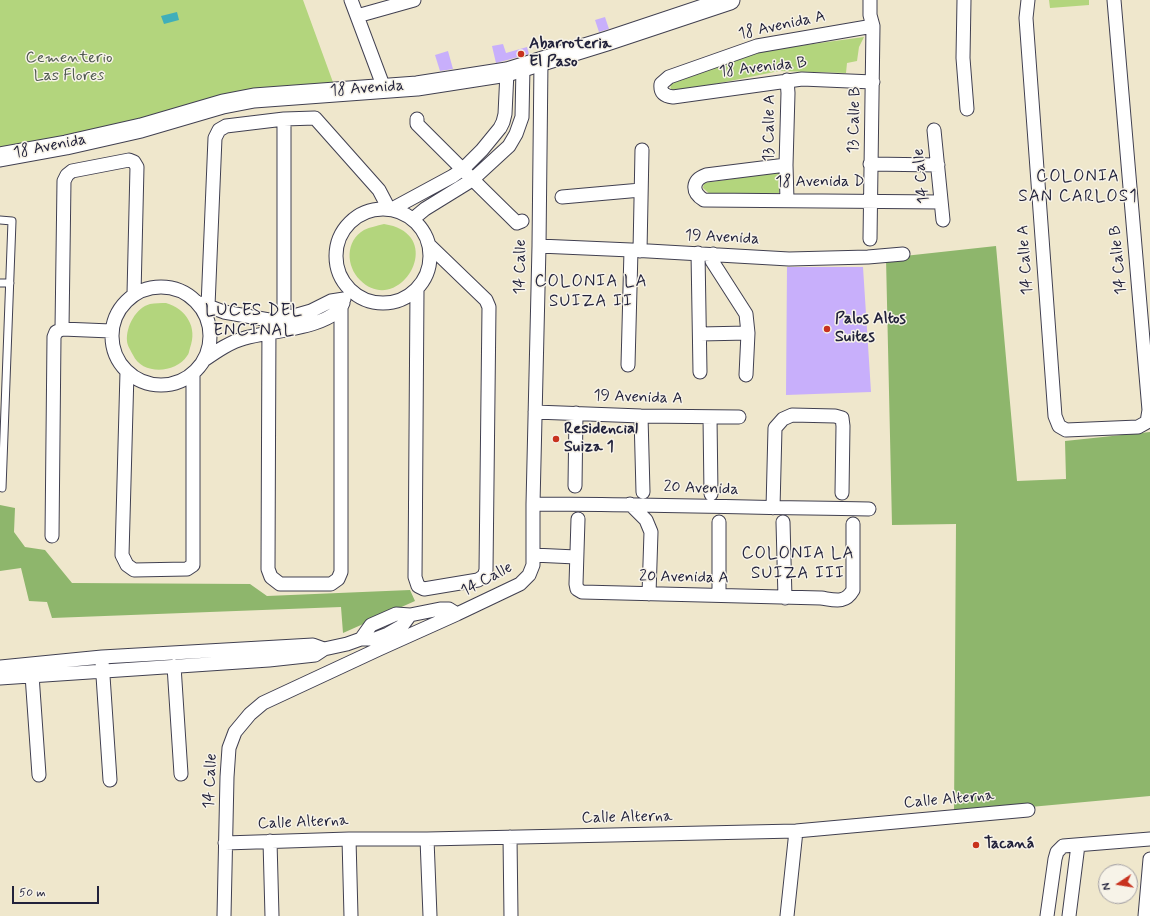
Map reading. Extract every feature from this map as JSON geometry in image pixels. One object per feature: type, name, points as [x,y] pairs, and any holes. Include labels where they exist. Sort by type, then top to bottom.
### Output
[{"type":"street","points":[[350,0],[384,88]]},
{"type":"street","points":[[356,16],[414,0]]},
{"type":"street","name":"13 Calle B","points":[[870,0],[870,15],[873,26],[870,239]]},
{"type":"street","name":"13 Calle B","points":[[873,26],[877,15],[878,0]]},
{"type":"street","points":[[964,0],[962,58],[967,109]]},
{"type":"street","name":"14 Calle A","points":[[1020,0],[1026,18]]},
{"type":"street","name":"14 Calle A","points":[[1028,0],[1026,18],[1055,416],[1059,426]]},
{"type":"street","name":"14 Calle B","points":[[1059,426],[1066,430],[1138,427],[1147,422],[1149,410],[1114,0]]},
{"type":"street","name":"18 Avenida","points":[[0,157],[66,145],[141,128],[223,104],[254,98],[416,86],[515,70],[607,41],[720,2]]},
{"type":"street","name":"18 Avenida A","points":[[661,89],[661,84],[669,77],[757,46],[873,26]]},
{"type":"street","name":"14 Calle","points":[[224,916],[226,777],[229,748],[235,732],[250,714],[263,703],[520,584],[529,576],[533,565],[541,61]]},
{"type":"street","points":[[391,209],[463,170],[482,150],[500,128],[505,114],[515,70]]},
{"type":"street","points":[[413,219],[425,209],[472,180],[509,146],[516,134],[522,117],[515,70]]},
{"type":"street","name":"18 Avenida B","points":[[661,89],[663,94],[673,97],[787,80],[802,79],[873,82]]},
{"type":"street","name":"13 Calle A","points":[[787,80],[787,200]]},
{"type":"street","points":[[505,114],[522,117]]},
{"type":"street","points":[[284,325],[269,320],[224,312],[203,304],[174,288],[160,286],[146,288],[134,294],[123,304],[115,317],[111,331],[112,346],[117,360],[126,372],[142,382],[160,386],[177,383],[193,374],[204,360],[210,346],[210,330],[203,304],[215,138],[219,130],[226,126],[284,119],[315,118],[379,190],[391,209]]},
{"type":"street","points":[[284,119],[284,325]]},
{"type":"street","points":[[418,119],[417,124],[472,180],[517,223],[522,221]]},
{"type":"street","name":"14 Calle","points":[[934,130],[943,220]]},
{"type":"street","points":[[628,366],[641,190],[642,150]]},
{"type":"street","points":[[62,329],[64,181],[67,175],[72,171],[129,160],[134,162],[137,167],[134,294]]},
{"type":"street","points":[[870,164],[938,165]]},
{"type":"street","name":"18 Avenida D","points":[[786,165],[706,175],[695,182],[695,191],[698,196],[704,200],[941,202]]},
{"type":"street","points":[[562,196],[641,190]]},
{"type":"street","points":[[269,320],[268,569],[271,577],[280,584],[331,584],[338,579],[341,572],[346,300],[343,281],[337,267],[336,252],[340,237],[348,224],[360,215],[374,209],[391,209],[401,212],[413,219],[424,233],[430,246],[486,300],[489,307],[486,570],[484,576],[478,580],[424,589],[418,586],[415,577],[417,290]]},
{"type":"street","points":[[204,360],[224,346],[244,338],[269,333],[284,325],[319,322],[334,315],[346,300],[362,299],[374,303],[385,304],[397,302],[408,297],[417,290],[426,277],[430,262],[430,246]]},
{"type":"street","name":"19 Avenida","points":[[539,246],[789,259],[868,257],[903,254]]},
{"type":"street","points":[[698,254],[700,372]]},
{"type":"street","points":[[713,254],[712,261],[746,314],[748,333],[746,375]]},
{"type":"street","points":[[52,536],[54,337],[56,332],[62,329],[111,331]]},
{"type":"street","points":[[700,334],[748,333]]},
{"type":"street","points":[[126,372],[122,555],[127,565],[134,570],[187,570],[193,565],[193,374]]},
{"type":"street","name":"19 Avenida A","points":[[535,412],[641,416],[740,417]]},
{"type":"street","points":[[575,486],[576,413]]},
{"type":"street","points":[[773,508],[775,428],[783,419],[792,415],[835,416],[842,418],[844,426],[842,493]]},
{"type":"street","points":[[641,416],[643,492]]},
{"type":"street","points":[[710,417],[710,494]]},
{"type":"street","name":"20 Avenida","points":[[533,504],[630,504],[869,509]]},
{"type":"street","points":[[630,504],[646,520],[651,532],[649,594]]},
{"type":"street","points":[[533,555],[576,556],[578,519]]},
{"type":"street","points":[[719,522],[719,595]]},
{"type":"street","points":[[783,522],[785,598]]},
{"type":"street","name":"20 Avenida A","points":[[576,556],[576,584],[578,589],[582,592],[821,598],[842,600],[849,596],[853,590],[853,524]]},
{"type":"street","points":[[0,678],[32,676],[102,664],[174,666],[268,654],[313,645],[324,649],[348,644],[361,639],[371,626],[396,614],[410,615],[440,609],[449,609],[457,614]]},
{"type":"street","points":[[0,667],[102,664],[268,654]]},
{"type":"street","points":[[102,664],[110,780]]},
{"type":"street","points":[[174,666],[181,774]]},
{"type":"street","points":[[32,676],[39,775]]},
{"type":"street","name":"Calle Alterna","points":[[225,843],[349,839],[426,839],[796,831],[1028,810]]},
{"type":"street","points":[[787,916],[796,831]]},
{"type":"street","points":[[510,837],[511,916]]},
{"type":"street","points":[[349,839],[351,916]]},
{"type":"street","points":[[426,839],[430,916]]},
{"type":"street","points":[[1047,916],[1055,858],[1057,852],[1063,846],[1150,839]]},
{"type":"street","points":[[270,841],[272,916]]},
{"type":"street","points":[[1069,916],[1078,845]]},
{"type":"street","points":[[1145,916],[1150,860]]},
{"type":"lane","points":[[0,220],[12,221],[2,452],[2,488]]},
{"type":"lane","points":[[0,283],[10,283]]},
{"type":"green space","name":"Cementerio Las Flores","points":[[0,0],[303,0],[334,85],[0,149]]},
{"type":"green space","points":[[1049,0],[1089,0],[1089,5],[1050,8]]},
{"type":"green space","points":[[864,37],[859,47],[857,61],[847,63],[846,73],[779,71],[671,93],[670,81],[761,51]]},
{"type":"green space","points":[[780,172],[779,193],[712,196],[703,188],[704,183]]},
{"type":"green space","points":[[384,224],[404,231],[414,242],[416,256],[411,270],[402,282],[389,289],[375,289],[360,280],[355,274],[350,261],[350,254],[353,240],[358,235],[366,229]]},
{"type":"green space","points":[[996,246],[1017,481],[1066,479],[1065,441],[1150,432],[1150,796],[954,814],[956,524],[892,525],[886,258]]},
{"type":"green space","points":[[166,303],[184,314],[191,326],[192,340],[188,354],[182,362],[167,369],[151,369],[137,362],[127,343],[128,329],[133,318],[140,309],[150,304]]},
{"type":"green space","points":[[0,505],[15,508],[14,532],[25,547],[45,550],[72,583],[250,584],[267,596],[410,590],[415,601],[343,633],[341,607],[52,618],[47,602],[29,601],[21,568],[0,571]]},
{"type":"water","points":[[177,12],[179,20],[164,24],[161,16]]},
{"type":"building","points":[[605,17],[609,29],[599,32],[595,20]]},
{"type":"building","points":[[503,44],[506,53],[527,47],[529,54],[496,63],[492,46]]},
{"type":"building","points":[[448,51],[453,69],[440,71],[435,55]]},
{"type":"building","name":"Palos Altos Suites","points":[[787,267],[863,267],[871,392],[786,395]]},
{"type":"place","name":"Abarroteria El Paso","points":[[521,54]]},
{"type":"place","name":"Palos Altos Suites","points":[[827,329]]},
{"type":"place","name":"Residencial Suiza 1","points":[[556,439]]},
{"type":"place","name":"Tacaná","points":[[976,845]]},
{"type":"district","name":"COLONIA SAN CARLOS1","points":[[1078,187]]},
{"type":"district","name":"COLONIA LA SUIZA II","points":[[591,292]]},
{"type":"district","name":"LUCES DEL ENCINAL","points":[[254,321]]},
{"type":"district","name":"COLONIA LA SUIZA III","points":[[798,564]]}]
